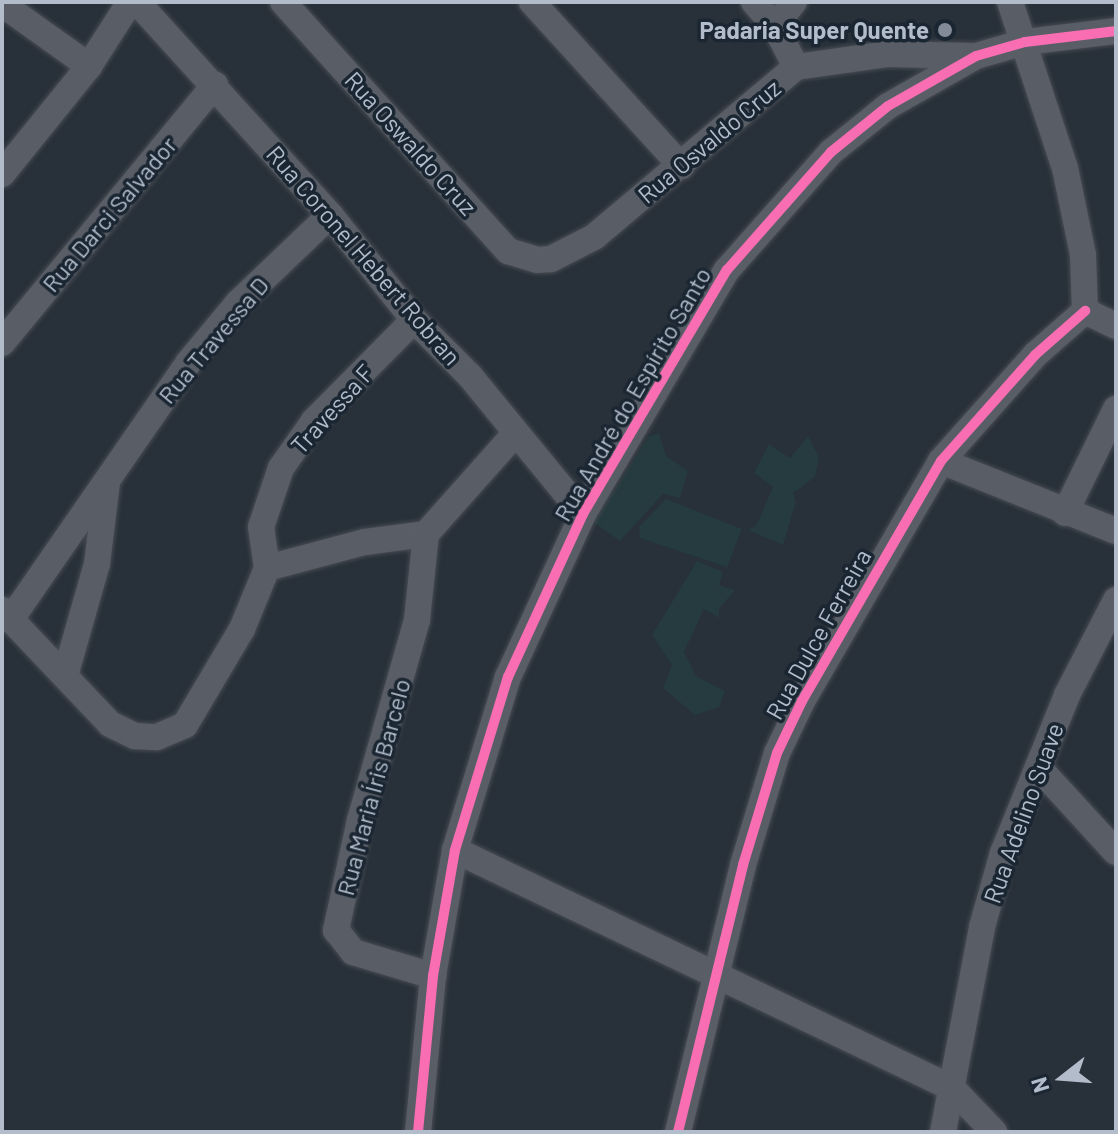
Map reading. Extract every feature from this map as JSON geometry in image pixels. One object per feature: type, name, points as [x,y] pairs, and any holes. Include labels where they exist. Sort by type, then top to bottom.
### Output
[{"type":"street","points":[[2,174],[89,66],[130,2]]},
{"type":"street","name":"Rua Coronel Hebert Robran","points":[[137,2],[330,215],[414,320],[470,376],[514,435],[583,514]]},
{"type":"street","name":"Rua Oswaldo Cruz","points":[[283,2],[508,251],[523,258],[551,259]]},
{"type":"street","points":[[532,2],[681,166]]},
{"type":"street","points":[[754,2],[775,26],[796,67]]},
{"type":"street","points":[[775,26],[794,2]]},
{"type":"street","points":[[1010,2],[1065,168],[1083,255],[1085,311],[1116,326]]},
{"type":"street","points":[[2,4],[89,66]]},
{"type":"street","name":"Rua André do Espírito Santo","points":[[418,1132],[433,976],[455,850],[508,677],[583,514],[727,270],[773,213],[831,152],[888,106],[976,56],[1025,42],[1116,31]]},
{"type":"street","name":"Rua Osvaldo Cruz","points":[[551,259],[594,237],[796,67],[887,54],[976,56]]},
{"type":"street","name":"Rua Darci Salvador","points":[[2,343],[215,85]]},
{"type":"street","name":"Rua Travessa D","points":[[6,614],[188,363],[238,303],[330,215]]},
{"type":"street","name":"Rua Dulce Ferreira","points":[[678,1132],[720,974],[743,865],[777,753],[830,649],[941,461],[1035,355],[1085,311]]},
{"type":"street","name":"Travessa F","points":[[267,568],[261,527],[281,468],[314,421],[414,320]]},
{"type":"street","points":[[1065,513],[1116,409]]},
{"type":"street","points":[[6,614],[110,724],[135,736],[157,737],[185,725],[242,629],[267,568],[365,542],[426,534],[514,435]]},
{"type":"street","points":[[941,461],[1116,531]]},
{"type":"street","name":"Rua Travessa D","points":[[65,676],[97,564],[108,476]]},
{"type":"street","name":"Rua Maria Íris Barcelo","points":[[426,534],[417,620],[360,820],[336,930],[353,952],[433,976]]},
{"type":"street","name":"Rua Adelino Suave","points":[[943,1132],[982,927],[1003,853],[1067,695],[1116,600]]},
{"type":"street","points":[[1038,767],[1116,852]]},
{"type":"street","points":[[455,850],[720,974],[952,1088],[994,1132]]},
{"type":"green space","points":[[659,433],[666,456],[688,471],[680,498],[663,494],[620,541],[594,523],[649,436]]},
{"type":"green space","points":[[808,436],[819,457],[815,477],[793,493],[796,502],[783,545],[748,530],[756,526],[773,487],[754,473],[769,444],[790,458]]},
{"type":"green space","points":[[666,499],[742,529],[727,567],[640,538],[639,527]]},
{"type":"green space","points":[[697,561],[723,572],[719,585],[735,590],[719,609],[719,618],[704,609],[684,652],[696,676],[725,691],[719,707],[695,715],[663,688],[672,665],[652,635]]},
{"type":"cycle path","points":[[418,1132],[433,976],[455,850],[508,677],[583,514],[727,270],[831,152],[888,106],[976,56],[1025,42],[1116,31]]},
{"type":"cycle path","points":[[678,1132],[743,865],[777,753],[802,701],[941,461],[1035,355],[1085,311]]},
{"type":"place","name":"Padaria Super Quente","points":[[945,30]]}]
